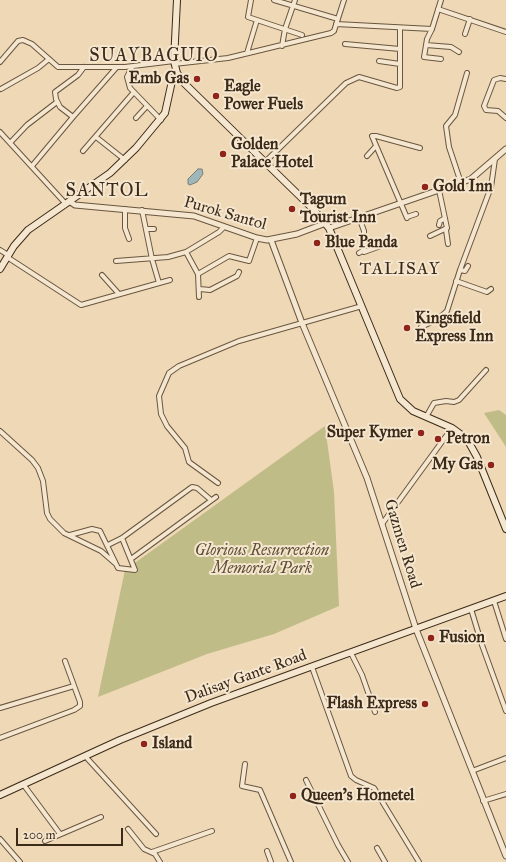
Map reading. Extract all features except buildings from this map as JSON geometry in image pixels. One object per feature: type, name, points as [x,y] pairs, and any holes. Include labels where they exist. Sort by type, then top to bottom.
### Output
[{"type":"main road","points":[[177,0],[174,63],[177,73],[184,83],[328,225],[398,394],[409,407],[426,417],[452,428],[462,435],[474,450],[506,526]]},
{"type":"main road","points":[[0,269],[17,242],[28,230],[110,173],[161,120],[167,110],[172,81],[177,73]]},
{"type":"main road","name":"Dalisay Gante Road","points":[[0,795],[85,756],[212,703],[506,596]]},
{"type":"street","points":[[252,0],[247,16],[302,34]]},
{"type":"street","points":[[274,0],[337,22],[400,28],[432,29]]},
{"type":"street","points":[[282,46],[285,29],[296,0]]},
{"type":"street","points":[[0,61],[18,42],[23,40],[30,42],[58,67],[116,68],[221,59],[282,46],[331,33],[337,22],[344,0]]},
{"type":"street","points":[[441,0],[426,45],[424,57],[441,59]]},
{"type":"street","points":[[438,9],[506,32]]},
{"type":"street","points":[[465,34],[470,19]]},
{"type":"street","points":[[247,53],[257,20]]},
{"type":"street","points":[[265,162],[346,83],[359,77],[397,88],[400,87],[400,28]]},
{"type":"street","points":[[345,44],[400,49]]},
{"type":"street","points":[[426,45],[452,47],[459,52]]},
{"type":"street","points":[[1,89],[38,68],[49,59]]},
{"type":"street","points":[[379,61],[400,64]]},
{"type":"street","points":[[132,67],[127,80],[130,88],[161,120]]},
{"type":"street","points":[[73,117],[57,102],[55,94],[56,90],[78,75],[84,68]]},
{"type":"street","points":[[32,166],[116,68]]},
{"type":"street","points":[[461,183],[449,147],[446,126],[455,115],[467,73]]},
{"type":"street","points":[[506,79],[500,78],[494,80],[484,106],[486,110],[498,111],[506,118]]},
{"type":"street","points":[[83,151],[134,92]]},
{"type":"street","points":[[10,143],[27,124],[57,102]]},
{"type":"street","points":[[136,118],[147,106]]},
{"type":"street","points":[[0,132],[67,202]]},
{"type":"street","points":[[416,214],[407,217],[373,136],[420,148]]},
{"type":"street","points":[[96,137],[124,160]]},
{"type":"street","points":[[367,156],[376,146]]},
{"type":"street","name":"Purok Santol","points":[[67,202],[75,205],[194,216],[258,238],[271,240],[359,216],[475,178],[506,149]]},
{"type":"street","points":[[421,327],[438,320],[445,314],[491,187],[495,159]]},
{"type":"street","points":[[439,190],[446,218],[448,244]]},
{"type":"street","points":[[125,209],[125,228],[129,239]]},
{"type":"street","points":[[142,210],[152,259],[159,283]]},
{"type":"street","points":[[359,216],[364,231],[364,252]]},
{"type":"street","points":[[439,225],[440,221],[446,218]]},
{"type":"street","points":[[116,261],[152,259],[186,252],[219,232],[224,226]]},
{"type":"street","points":[[146,229],[154,229]]},
{"type":"street","points":[[430,236],[446,230]]},
{"type":"street","points":[[198,274],[229,256],[249,261],[258,238]]},
{"type":"street","name":"Gazmen Road","points":[[271,240],[302,323],[367,478],[416,629],[506,856]]},
{"type":"street","points":[[359,253],[389,243]]},
{"type":"street","points":[[0,250],[78,304],[96,302],[170,280]]},
{"type":"street","points":[[186,252],[198,274],[200,290],[199,297]]},
{"type":"street","points":[[460,270],[465,271],[468,266]]},
{"type":"street","points":[[200,290],[210,290],[235,277],[239,272]]},
{"type":"street","points":[[102,275],[119,294]]},
{"type":"street","points":[[456,281],[487,292],[491,289]]},
{"type":"street","points":[[218,483],[189,462],[185,448],[168,426],[161,414],[159,396],[168,373],[179,366],[239,341],[362,306]]},
{"type":"street","points":[[426,417],[434,403],[446,401],[454,402],[459,400],[486,370]]},
{"type":"street","points":[[382,524],[452,428]]},
{"type":"street","points":[[0,431],[36,465],[43,481],[47,513],[57,526],[70,536],[101,551],[116,564],[118,568],[135,570],[122,538]]},
{"type":"street","points":[[108,545],[122,538],[194,486],[211,500]]},
{"type":"street","points":[[131,559],[216,497]]},
{"type":"street","points":[[70,536],[92,529],[97,530],[103,534],[116,564]]},
{"type":"street","points":[[494,600],[504,626],[506,639]]},
{"type":"street","points":[[471,609],[482,645],[506,711]]},
{"type":"street","points":[[351,653],[362,675],[375,712]]},
{"type":"street","points":[[0,738],[78,708],[80,702],[65,661]]},
{"type":"street","points":[[312,667],[351,776],[356,780],[374,788],[419,862]]},
{"type":"street","points":[[0,708],[74,686]]},
{"type":"street","points":[[85,756],[156,834]]},
{"type":"street","points":[[472,771],[506,758]]},
{"type":"street","points":[[245,764],[242,786],[260,790],[291,862]]},
{"type":"street","points":[[306,780],[348,862]]},
{"type":"street","points":[[23,784],[60,834]]},
{"type":"street","points":[[484,801],[506,794]]},
{"type":"street","points":[[45,841],[101,817]]},
{"type":"street","points":[[128,829],[144,849],[157,855],[160,862]]},
{"type":"street","points":[[152,852],[212,831]]},
{"type":"street","points":[[0,839],[20,862]]},
{"type":"street","points":[[377,848],[385,862]]},
{"type":"street","points":[[267,851],[271,862]]},
{"type":"green space","points":[[499,410],[506,415],[506,447],[484,413]]},
{"type":"green space","name":"Glorious Resurrection Memorial Park","points":[[325,426],[334,492],[339,606],[274,634],[207,654],[98,697],[125,570]]},
{"type":"water","points":[[198,169],[202,169],[203,174],[197,182],[190,185],[188,184],[188,179]]},
{"type":"place","name":"Emb Gas","points":[[197,79]]},
{"type":"place","name":"Eagle Power Fuels","points":[[216,96]]},
{"type":"place","name":"Golden Palace Hotel","points":[[223,154]]},
{"type":"place","name":"Gold Inn","points":[[425,187]]},
{"type":"place","name":"Tagum Tourist Inn","points":[[292,209]]},
{"type":"place","name":"Blue Panda","points":[[317,243]]},
{"type":"place","name":"Kingsfield Express Inn","points":[[407,328]]},
{"type":"place","name":"Super Kymer","points":[[421,433]]},
{"type":"place","name":"Petron","points":[[438,439]]},
{"type":"place","name":"My Gas","points":[[491,465]]},
{"type":"place","name":"Fusion","points":[[431,638]]},
{"type":"place","name":"Flash Express","points":[[425,704]]},
{"type":"place","name":"Island","points":[[144,744]]},
{"type":"place","name":"Queen's Hometel","points":[[293,796]]},
{"type":"district","name":"SUAYBAGUIO","points":[[154,57]]},
{"type":"district","name":"SANTOL","points":[[107,192]]},
{"type":"district","name":"TALISAY","points":[[400,270]]}]
